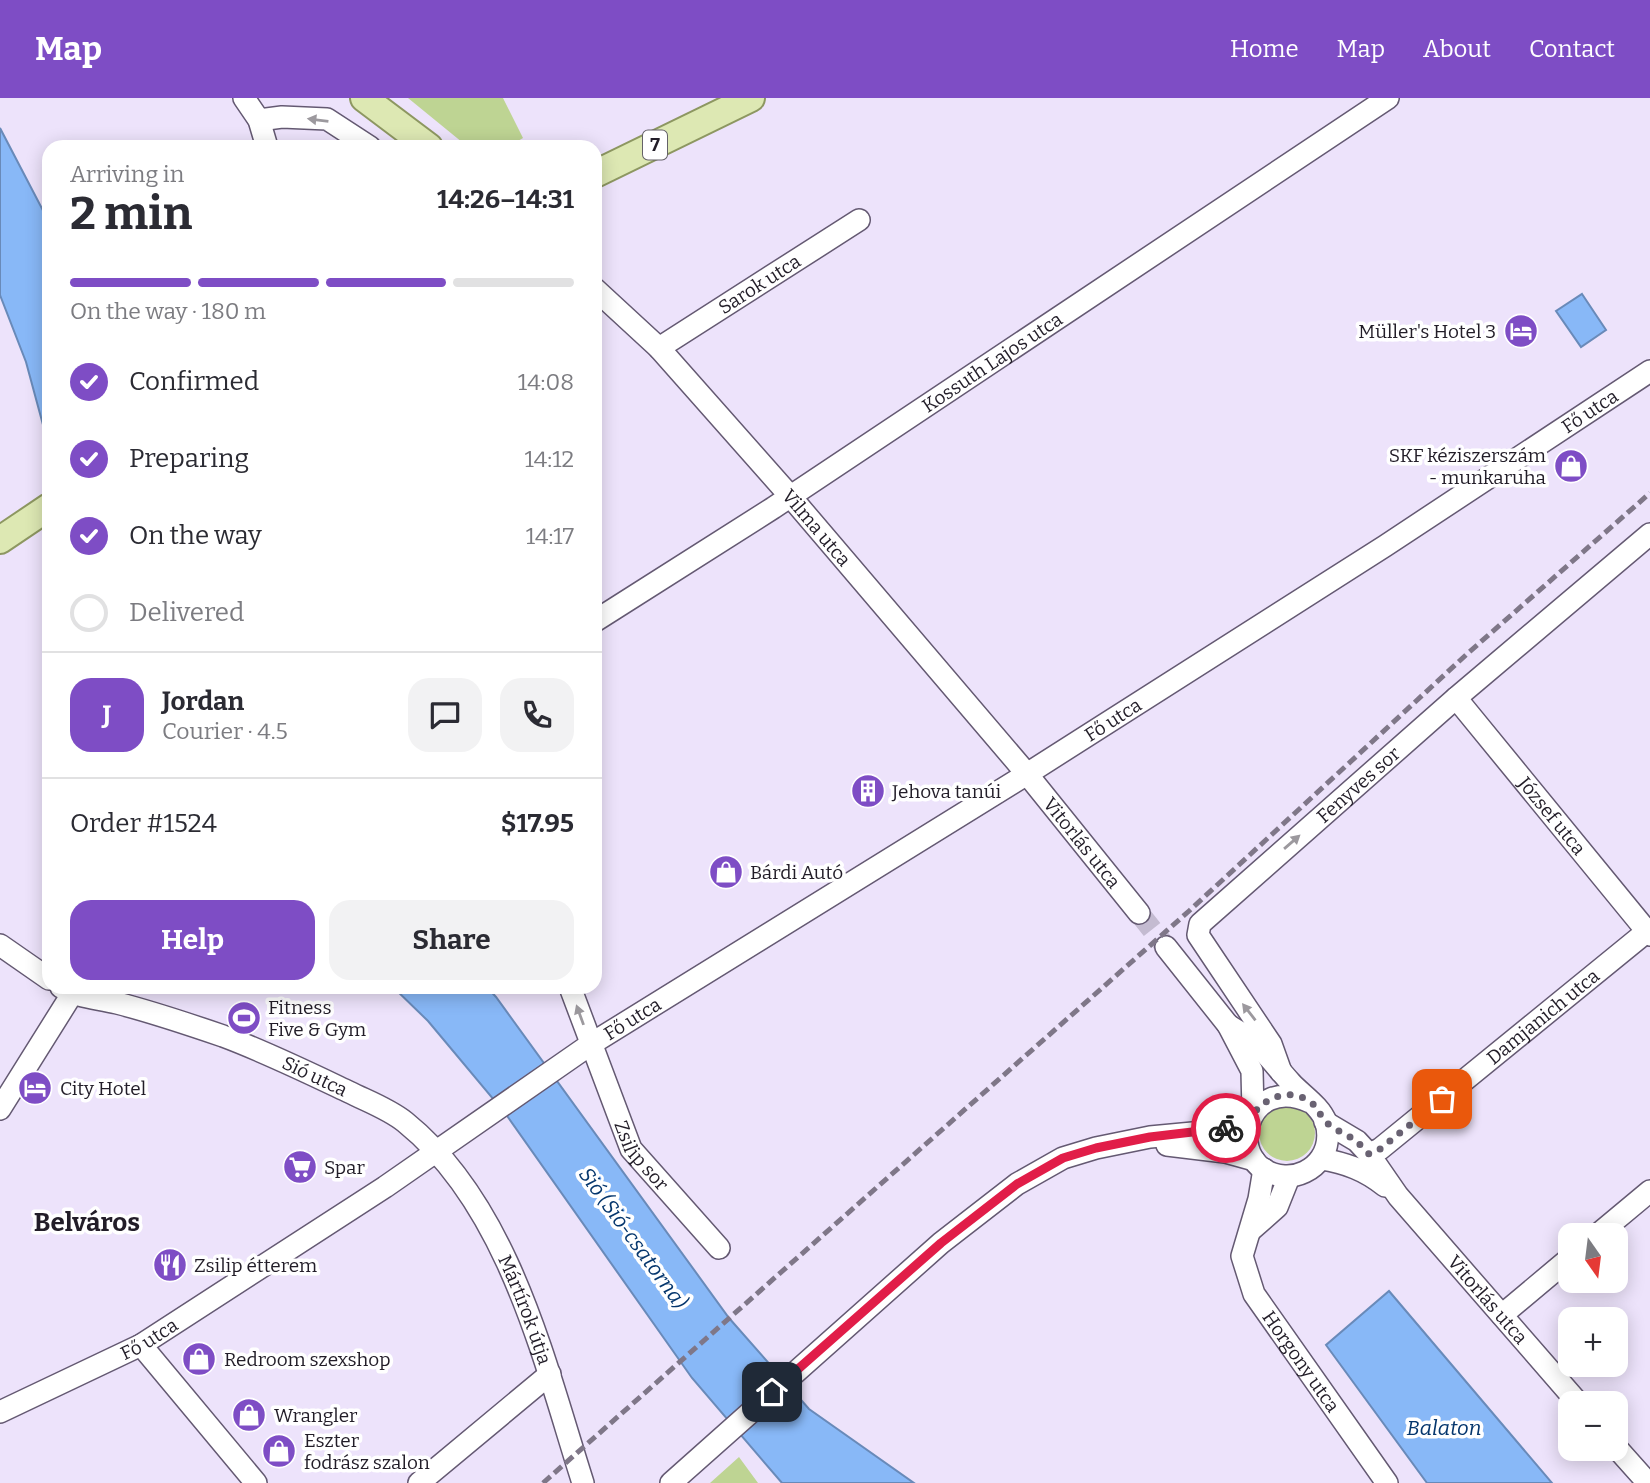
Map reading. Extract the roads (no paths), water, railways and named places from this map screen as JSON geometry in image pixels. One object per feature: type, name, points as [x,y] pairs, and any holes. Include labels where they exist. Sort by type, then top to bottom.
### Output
[{"type":"main road","points":[[364,98],[420,140]]},
{"type":"main road","name":"7","points":[[602,171],[751,98]]},
{"type":"main road","points":[[0,540],[42,512]]},
{"type":"street","points":[[244,98],[259,120],[265,140]]},
{"type":"street","name":"Kossuth Lajos utca","points":[[602,617],[790,496],[1388,98]]},
{"type":"street","points":[[259,120],[282,117],[327,119],[359,140]]},
{"type":"street","name":"Sarok utca","points":[[659,348],[859,220]]},
{"type":"street","name":"Vilma utca","points":[[602,295],[659,348],[790,496],[1027,774]]},
{"type":"street","name":"Fő utca","points":[[0,1412],[141,1345],[385,1187],[591,1044],[1027,774],[1385,546],[1650,371]]},
{"type":"street","name":"Fenyves sor","points":[[1281,1072],[1271,1044],[1203,944],[1198,934],[1200,924],[1456,698],[1650,534]]},
{"type":"street","name":"József utca","points":[[1456,698],[1649,932]]},
{"type":"street","name":"Vitorlás utca","points":[[1027,774],[1139,913]]},
{"type":"street","name":"Damjanich utca","points":[[1369,1154],[1380,1149],[1649,932]]},
{"type":"street","points":[[0,946],[42,974]]},
{"type":"street","name":"Vitorlás utca","points":[[1166,947],[1228,1025],[1252,1071],[1251,1117],[1246,1135],[1248,1149],[1259,1165]]},
{"type":"street","points":[[0,1108],[64,994]]},
{"type":"street","name":"Sió utca","points":[[82,994],[223,1036],[284,1061],[405,1122],[435,1152]]},
{"type":"street","name":"Zsilip sor","points":[[573,994],[631,1149],[719,1248]]},
{"type":"street","name":"Vitorlás utca","points":[[1228,1025],[1254,1041],[1319,1110],[1325,1122],[1357,1141],[1398,1196],[1568,1391]]},
{"type":"street","points":[[671,1483],[941,1243],[1017,1184],[1063,1158],[1096,1148],[1150,1137],[1214,1131],[1251,1117],[1273,1097],[1298,1096],[1310,1101]]},
{"type":"street","points":[[1127,1143],[1225,1152],[1259,1165],[1276,1175],[1289,1177],[1312,1168],[1321,1159],[1328,1134],[1325,1122]]},
{"type":"street","name":"Mártírok útja","points":[[435,1152],[482,1216],[523,1297],[583,1483]]},
{"type":"street","name":"Vitorlás utca","points":[[1321,1159],[1345,1163],[1369,1173],[1398,1196]]},
{"type":"street","name":"Horgony utca","points":[[1259,1165],[1259,1199],[1242,1256],[1254,1294],[1387,1483]]},
{"type":"street","points":[[1251,1230],[1277,1207],[1289,1177]]},
{"type":"street","points":[[1612,1223],[1650,1191]]},
{"type":"street","points":[[1502,1315],[1558,1268]]},
{"type":"street","points":[[141,1345],[255,1481]]},
{"type":"street","points":[[419,1483],[550,1374]]},
{"type":"street","points":[[1628,1458],[1646,1475]]},
{"type":"water","points":[[0,128],[42,209],[42,421],[26,362],[0,295]]},
{"type":"water","points":[[1582,294],[1606,330],[1581,347],[1556,311]]},
{"type":"water","name":"Sió (Sió-csatorna)","points":[[400,994],[493,994],[729,1318],[809,1409],[914,1483],[782,1483],[692,1378],[505,1113],[428,1021]]},
{"type":"water","name":"Balaton","points":[[1389,1291],[1552,1483],[1427,1483],[1326,1345]]},
{"type":"tunnel","points":[[1139,913],[1166,947]]},
{"type":"railway","points":[[543,1483],[1189,911],[1467,654],[1650,493]]},
{"type":"place","name":"Müller's Hotel 3","points":[[1521,331]]},
{"type":"place","name":"SKF kéziszerszám - munkaruha","points":[[1571,466]]},
{"type":"place","name":"Jehova tanúi","points":[[868,791]]},
{"type":"place","name":"Bárdi Autó","points":[[726,872]]},
{"type":"place","name":"Fitness Five & Gym","points":[[244,1018]]},
{"type":"place","name":"City Hotel","points":[[35,1088]]},
{"type":"place","name":"Spar","points":[[300,1167]]},
{"type":"place","name":"Zsilip étterem","points":[[170,1265]]},
{"type":"place","name":"Redroom szexshop","points":[[199,1359]]},
{"type":"place","name":"Wrangler","points":[[249,1415]]},
{"type":"place","name":"Eszter fodrász szalon","points":[[279,1451]]},
{"type":"district","name":"Belváros","points":[[87,1222]]}]
